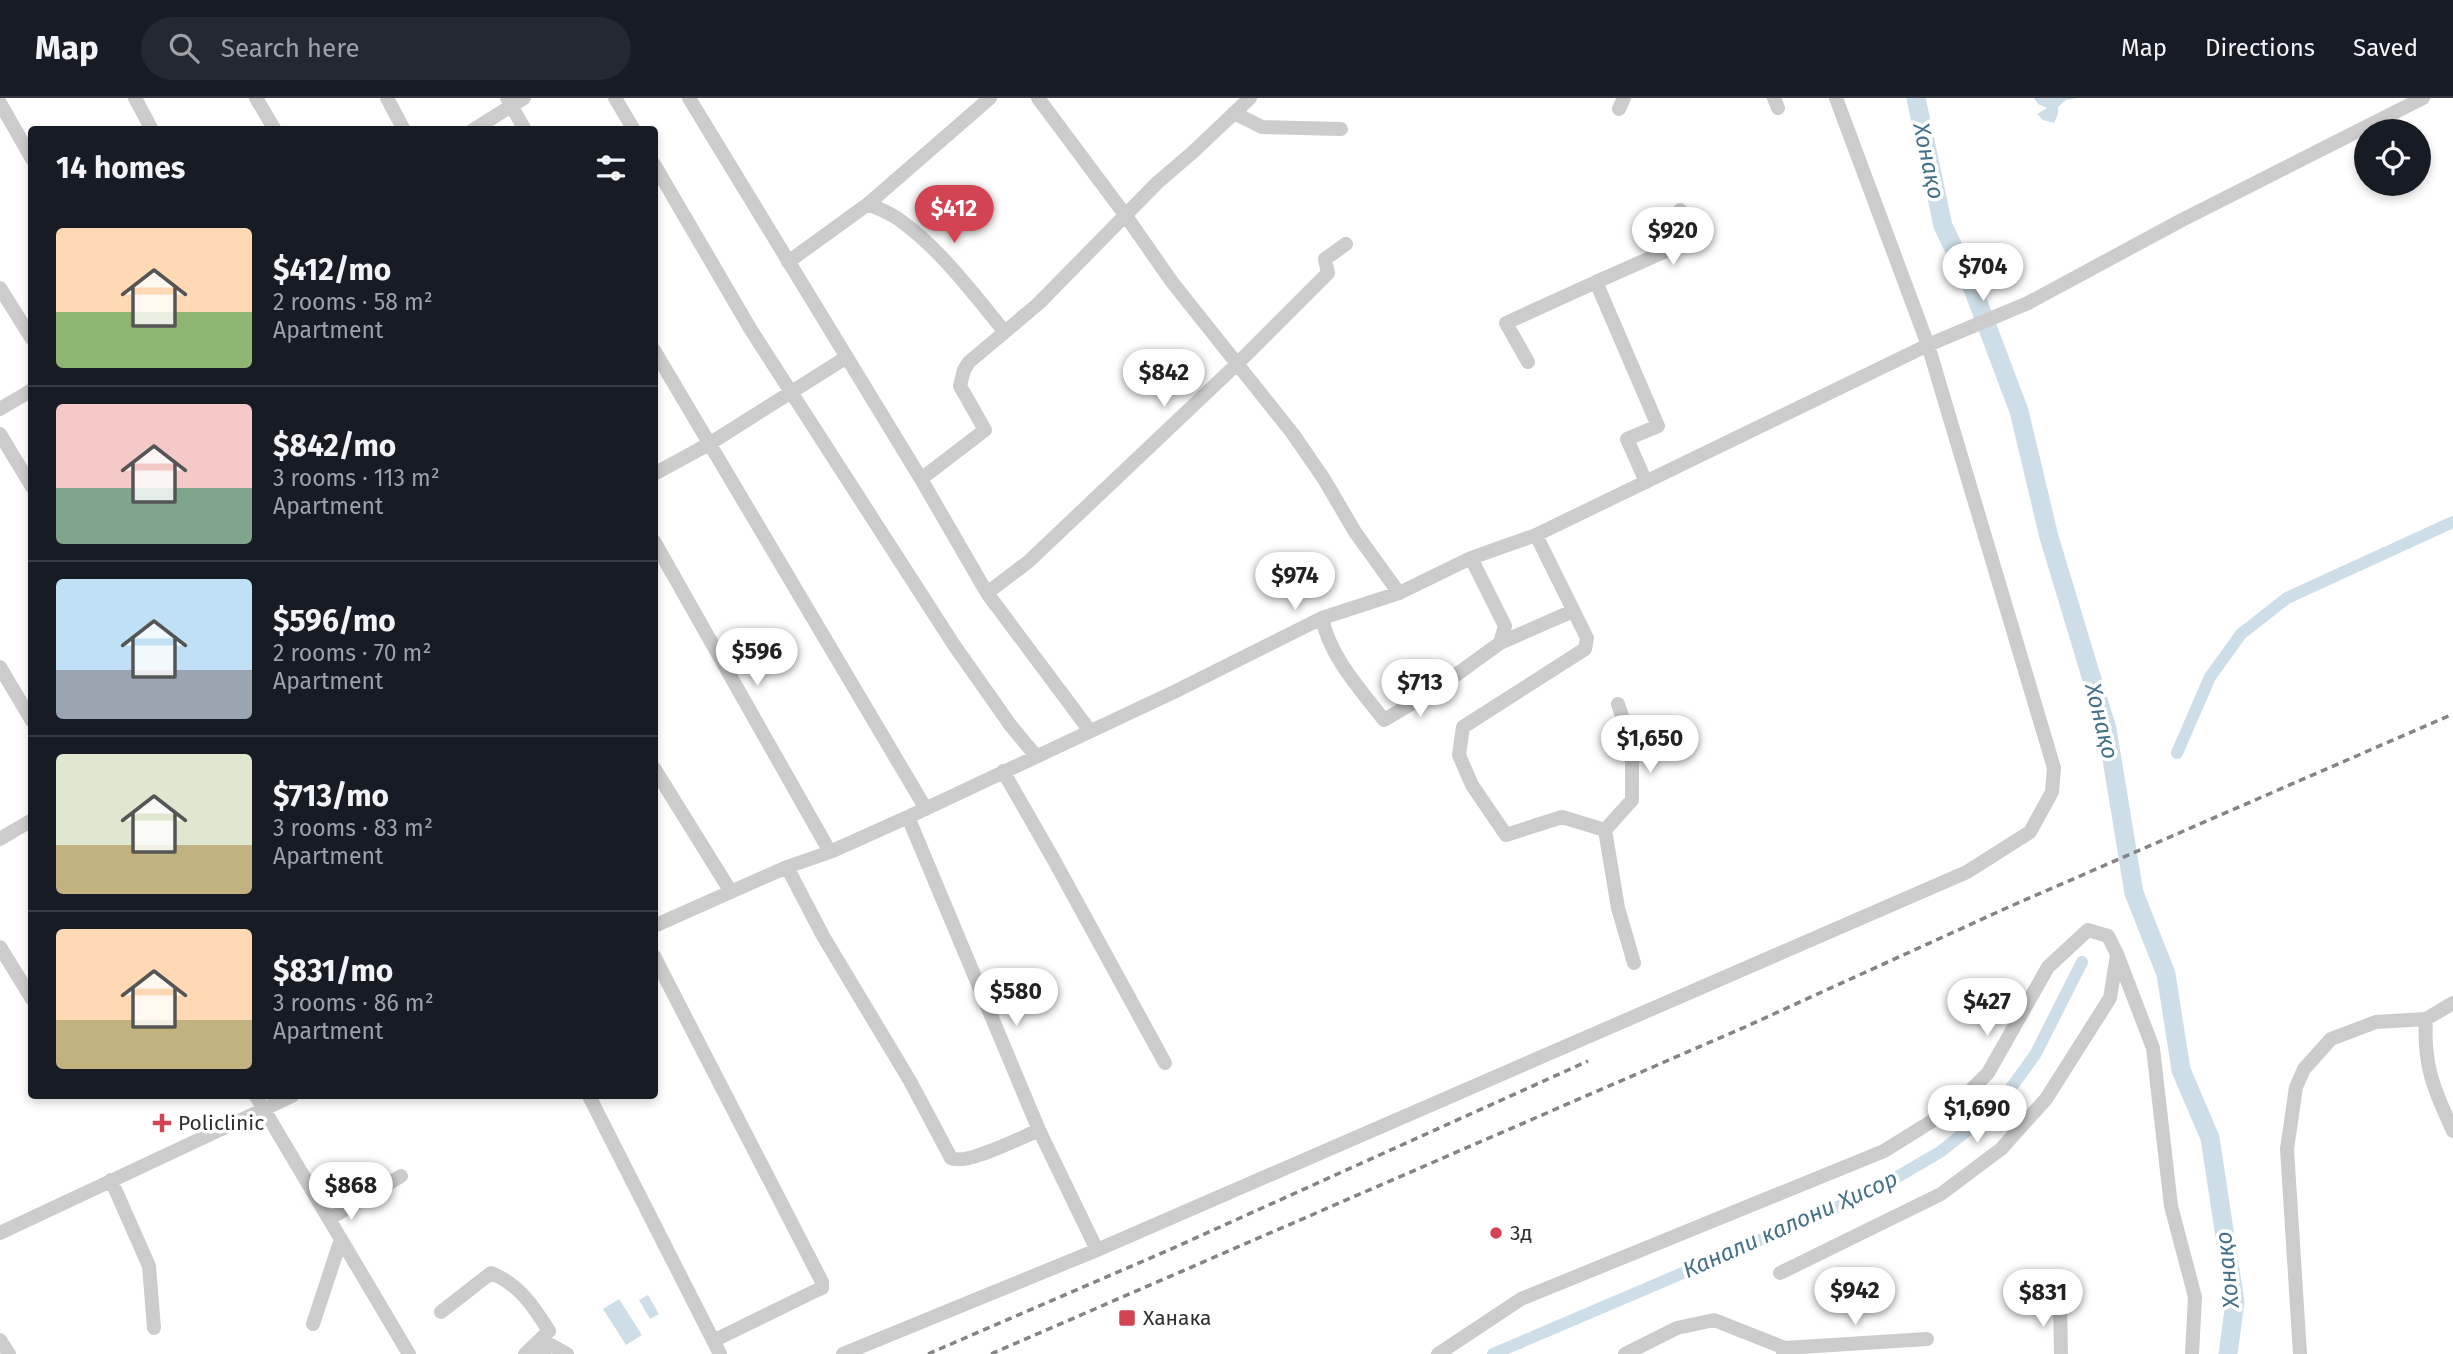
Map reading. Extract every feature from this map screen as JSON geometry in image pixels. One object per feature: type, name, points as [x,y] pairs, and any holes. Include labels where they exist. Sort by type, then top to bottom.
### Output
[{"type":"street","points":[[135,98],[150,126]]},
{"type":"street","points":[[256,98],[273,126]]},
{"type":"street","points":[[387,98],[402,126]]},
{"type":"street","points":[[615,98],[632,126]]},
{"type":"street","points":[[689,98],[921,479],[987,593],[1090,732]]},
{"type":"street","points":[[788,262],[868,204],[990,98]]},
{"type":"street","points":[[1038,98],[1172,282],[1293,434],[1324,479],[1355,532],[1399,593]]},
{"type":"street","points":[[921,479],[985,430],[964,396],[960,380],[969,362],[1038,304],[1157,183],[1250,98]]},
{"type":"street","points":[[843,1354],[1097,1250],[1967,872],[2029,832],[2052,792],[2054,768],[1928,345],[1836,98]]},
{"type":"street","points":[[658,924],[926,809],[1322,618],[1399,593],[1471,558],[1536,535],[1928,345],[2028,303],[2182,220],[2423,98]]},
{"type":"street","points":[[479,126],[514,101],[523,126]]},
{"type":"street","points":[[0,103],[28,152]]},
{"type":"street","points":[[1234,113],[1262,127],[1341,129]]},
{"type":"street","points":[[658,171],[790,392],[954,645],[1011,726],[1036,756]]},
{"type":"street","points":[[868,204],[901,220],[919,236],[951,267],[1004,331]]},
{"type":"street","points":[[1528,362],[1506,323],[1684,243],[1680,210]]},
{"type":"street","points":[[987,593],[1028,562],[1237,364],[1328,273],[1325,259],[1346,244]]},
{"type":"street","points":[[1596,282],[1658,426],[1627,439],[1646,482]]},
{"type":"street","points":[[0,288],[28,333]]},
{"type":"street","points":[[658,357],[926,809]]},
{"type":"street","points":[[658,472],[709,444],[847,357]]},
{"type":"street","points":[[0,409],[28,392]]},
{"type":"street","points":[[0,434],[28,480]]},
{"type":"street","points":[[1536,535],[1587,638],[1585,649],[1463,727],[1459,755],[1472,785],[1506,835],[1562,817],[1605,830]]},
{"type":"street","points":[[658,548],[830,852]]},
{"type":"street","points":[[1471,558],[1505,626],[1500,643]]},
{"type":"street","points":[[1322,618],[1326,638],[1353,681],[1384,720],[1438,688],[1500,643],[1573,611]]},
{"type":"street","points":[[0,667],[28,714]]},
{"type":"street","points":[[1605,830],[1632,800],[1632,747],[1618,704]]},
{"type":"street","points":[[1003,771],[1164,1063]]},
{"type":"street","points":[[658,774],[731,892]]},
{"type":"street","points":[[908,817],[1040,1130],[1097,1250]]},
{"type":"street","points":[[0,839],[28,822]]},
{"type":"street","points":[[1605,830],[1618,908],[1634,962]]},
{"type":"street","points":[[787,867],[823,936],[904,1070],[951,1158],[960,1161],[1040,1130]]},
{"type":"street","points":[[1438,1354],[1521,1299],[1884,1151],[1953,1108],[1987,1073],[2048,967],[2088,930],[2108,936],[2118,954],[2153,1048],[2172,1206],[2195,1297],[2192,1354]]},
{"type":"street","points":[[0,947],[28,992]]},
{"type":"street","points":[[1780,1273],[1941,1194],[2001,1149],[2046,1099],[2110,998],[2118,954]]},
{"type":"street","points":[[591,1099],[716,1347],[822,1288],[822,1282],[658,964]]},
{"type":"street","points":[[2300,1354],[2287,1149],[2295,1087],[2310,1061],[2330,1039],[2376,1022],[2427,1019],[2453,1003]]},
{"type":"street","points":[[2427,1019],[2425,1040],[2429,1076],[2453,1131]]},
{"type":"street","points":[[0,1233],[111,1180],[260,1102],[409,1354]]},
{"type":"street","points":[[329,1219],[401,1176]]},
{"type":"street","points":[[111,1180],[149,1266],[154,1328]]},
{"type":"street","points":[[313,1324],[341,1239]]},
{"type":"street","points":[[441,1312],[491,1273],[503,1278],[529,1300],[549,1331],[525,1354]]},
{"type":"street","points":[[2060,1302],[2062,1354]]},
{"type":"street","points":[[1625,1354],[1677,1328],[1714,1320],[1786,1352],[1927,1339]]},
{"type":"street","points":[[0,1340],[9,1354]]},
{"type":"street","points":[[539,1354],[551,1345],[567,1354]]},
{"type":"shaded area","points":[[2034,98],[2077,98],[2066,100],[2058,107],[2054,123],[2043,120],[2037,114],[2047,108],[2038,104]]},
{"type":"shaded area","points":[[648,1295],[659,1314],[650,1319],[639,1300]]},
{"type":"shaded area","points":[[619,1299],[642,1335],[626,1345],[603,1309]]},
{"type":"waterway","name":"Хонақо","points":[[1916,98],[1943,226],[1970,281],[2019,411],[2049,537],[2107,729],[2134,893],[2166,974],[2181,1070],[2210,1138],[2235,1302],[2228,1354]]},
{"type":"waterway","name":"Канали калони Ҳисор","points":[[2177,753],[2210,677],[2241,634],[2287,598],[2453,522]]},
{"type":"waterway","name":"Канали калони Ҳисор","points":[[1493,1354],[1868,1194],[1940,1152],[1997,1107],[2035,1055],[2082,962]]},
{"type":"railway","points":[[991,1354],[1745,1027],[2011,906],[2453,714]]},
{"type":"railway","points":[[928,1354],[1169,1250],[1588,1061]]},
{"type":"place","name":"Policlinic","points":[[162,1123]]},
{"type":"place","name":"3д","points":[[1496,1233]]},
{"type":"place","name":"Ханака","points":[[1127,1318]]}]
